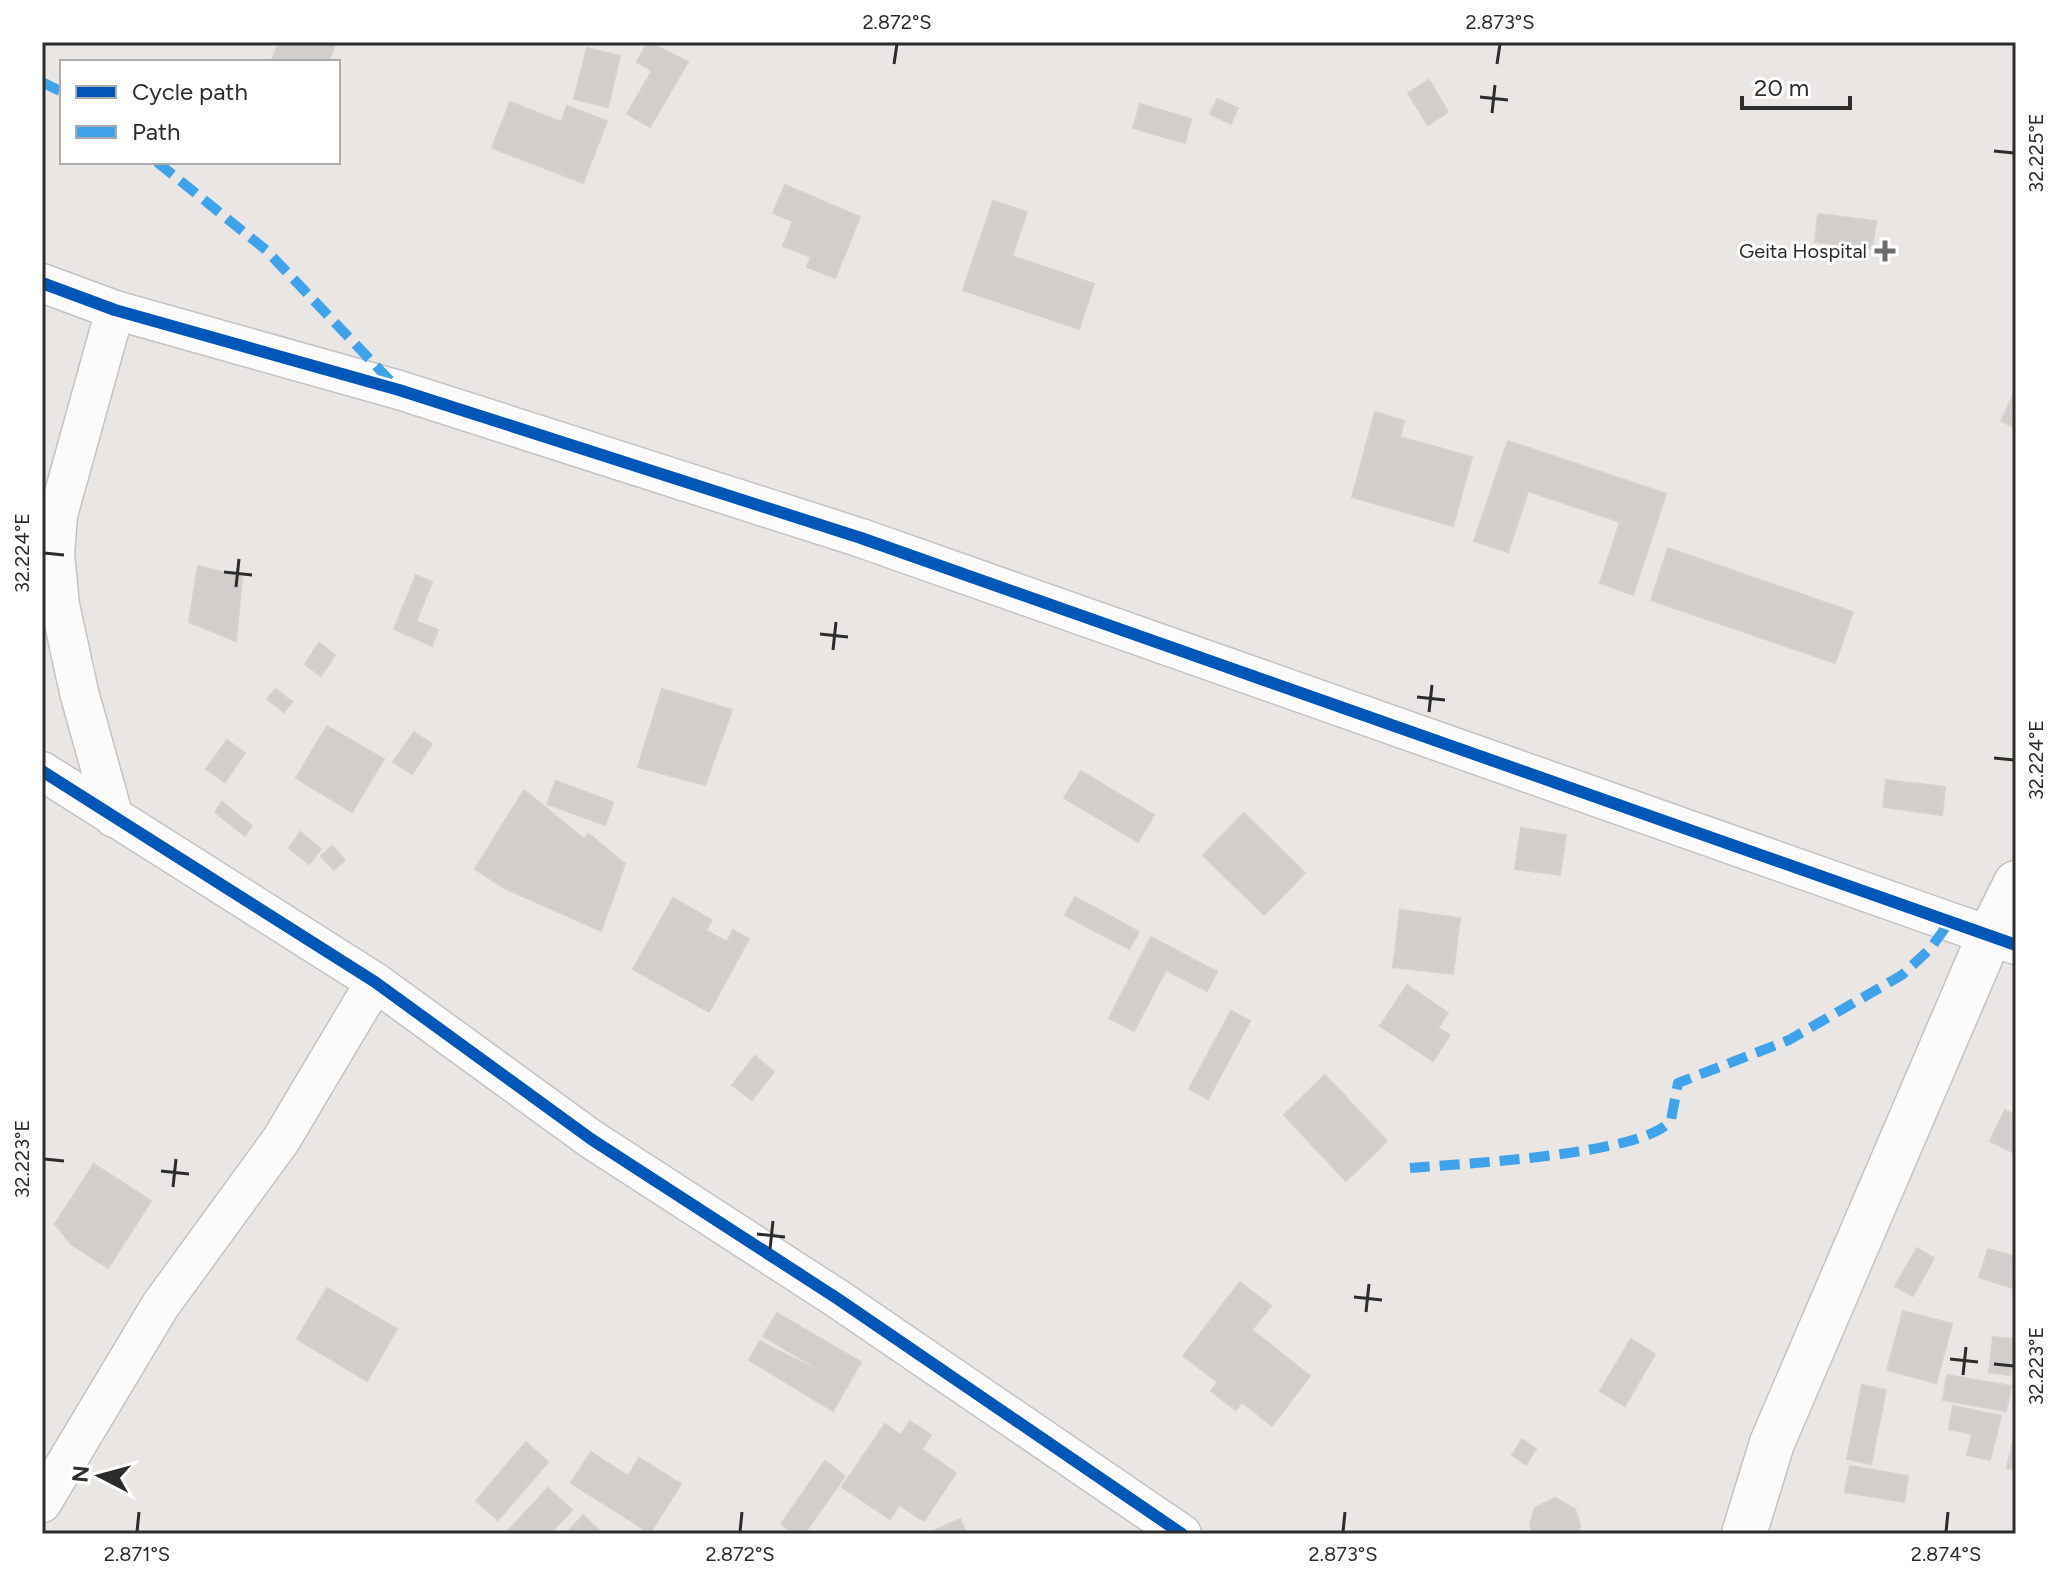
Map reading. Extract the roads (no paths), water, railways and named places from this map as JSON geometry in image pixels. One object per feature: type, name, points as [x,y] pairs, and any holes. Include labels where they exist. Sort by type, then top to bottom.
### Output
[{"type":"street","points":[[42,283],[115,310],[399,390],[861,538],[2002,941]]},
{"type":"street","points":[[114,818],[79,692],[60,605],[55,554],[58,515],[115,310]]},
{"type":"street","points":[[42,771],[375,982],[591,1139],[838,1299],[1182,1534]]},
{"type":"street","points":[[1744,1534],[1772,1443],[2002,941],[2016,883]]},
{"type":"street","points":[[42,1503],[160,1306],[281,1140],[375,982]]},
{"type":"place","name":"Geita Hospital","points":[[1885,251]]}]
